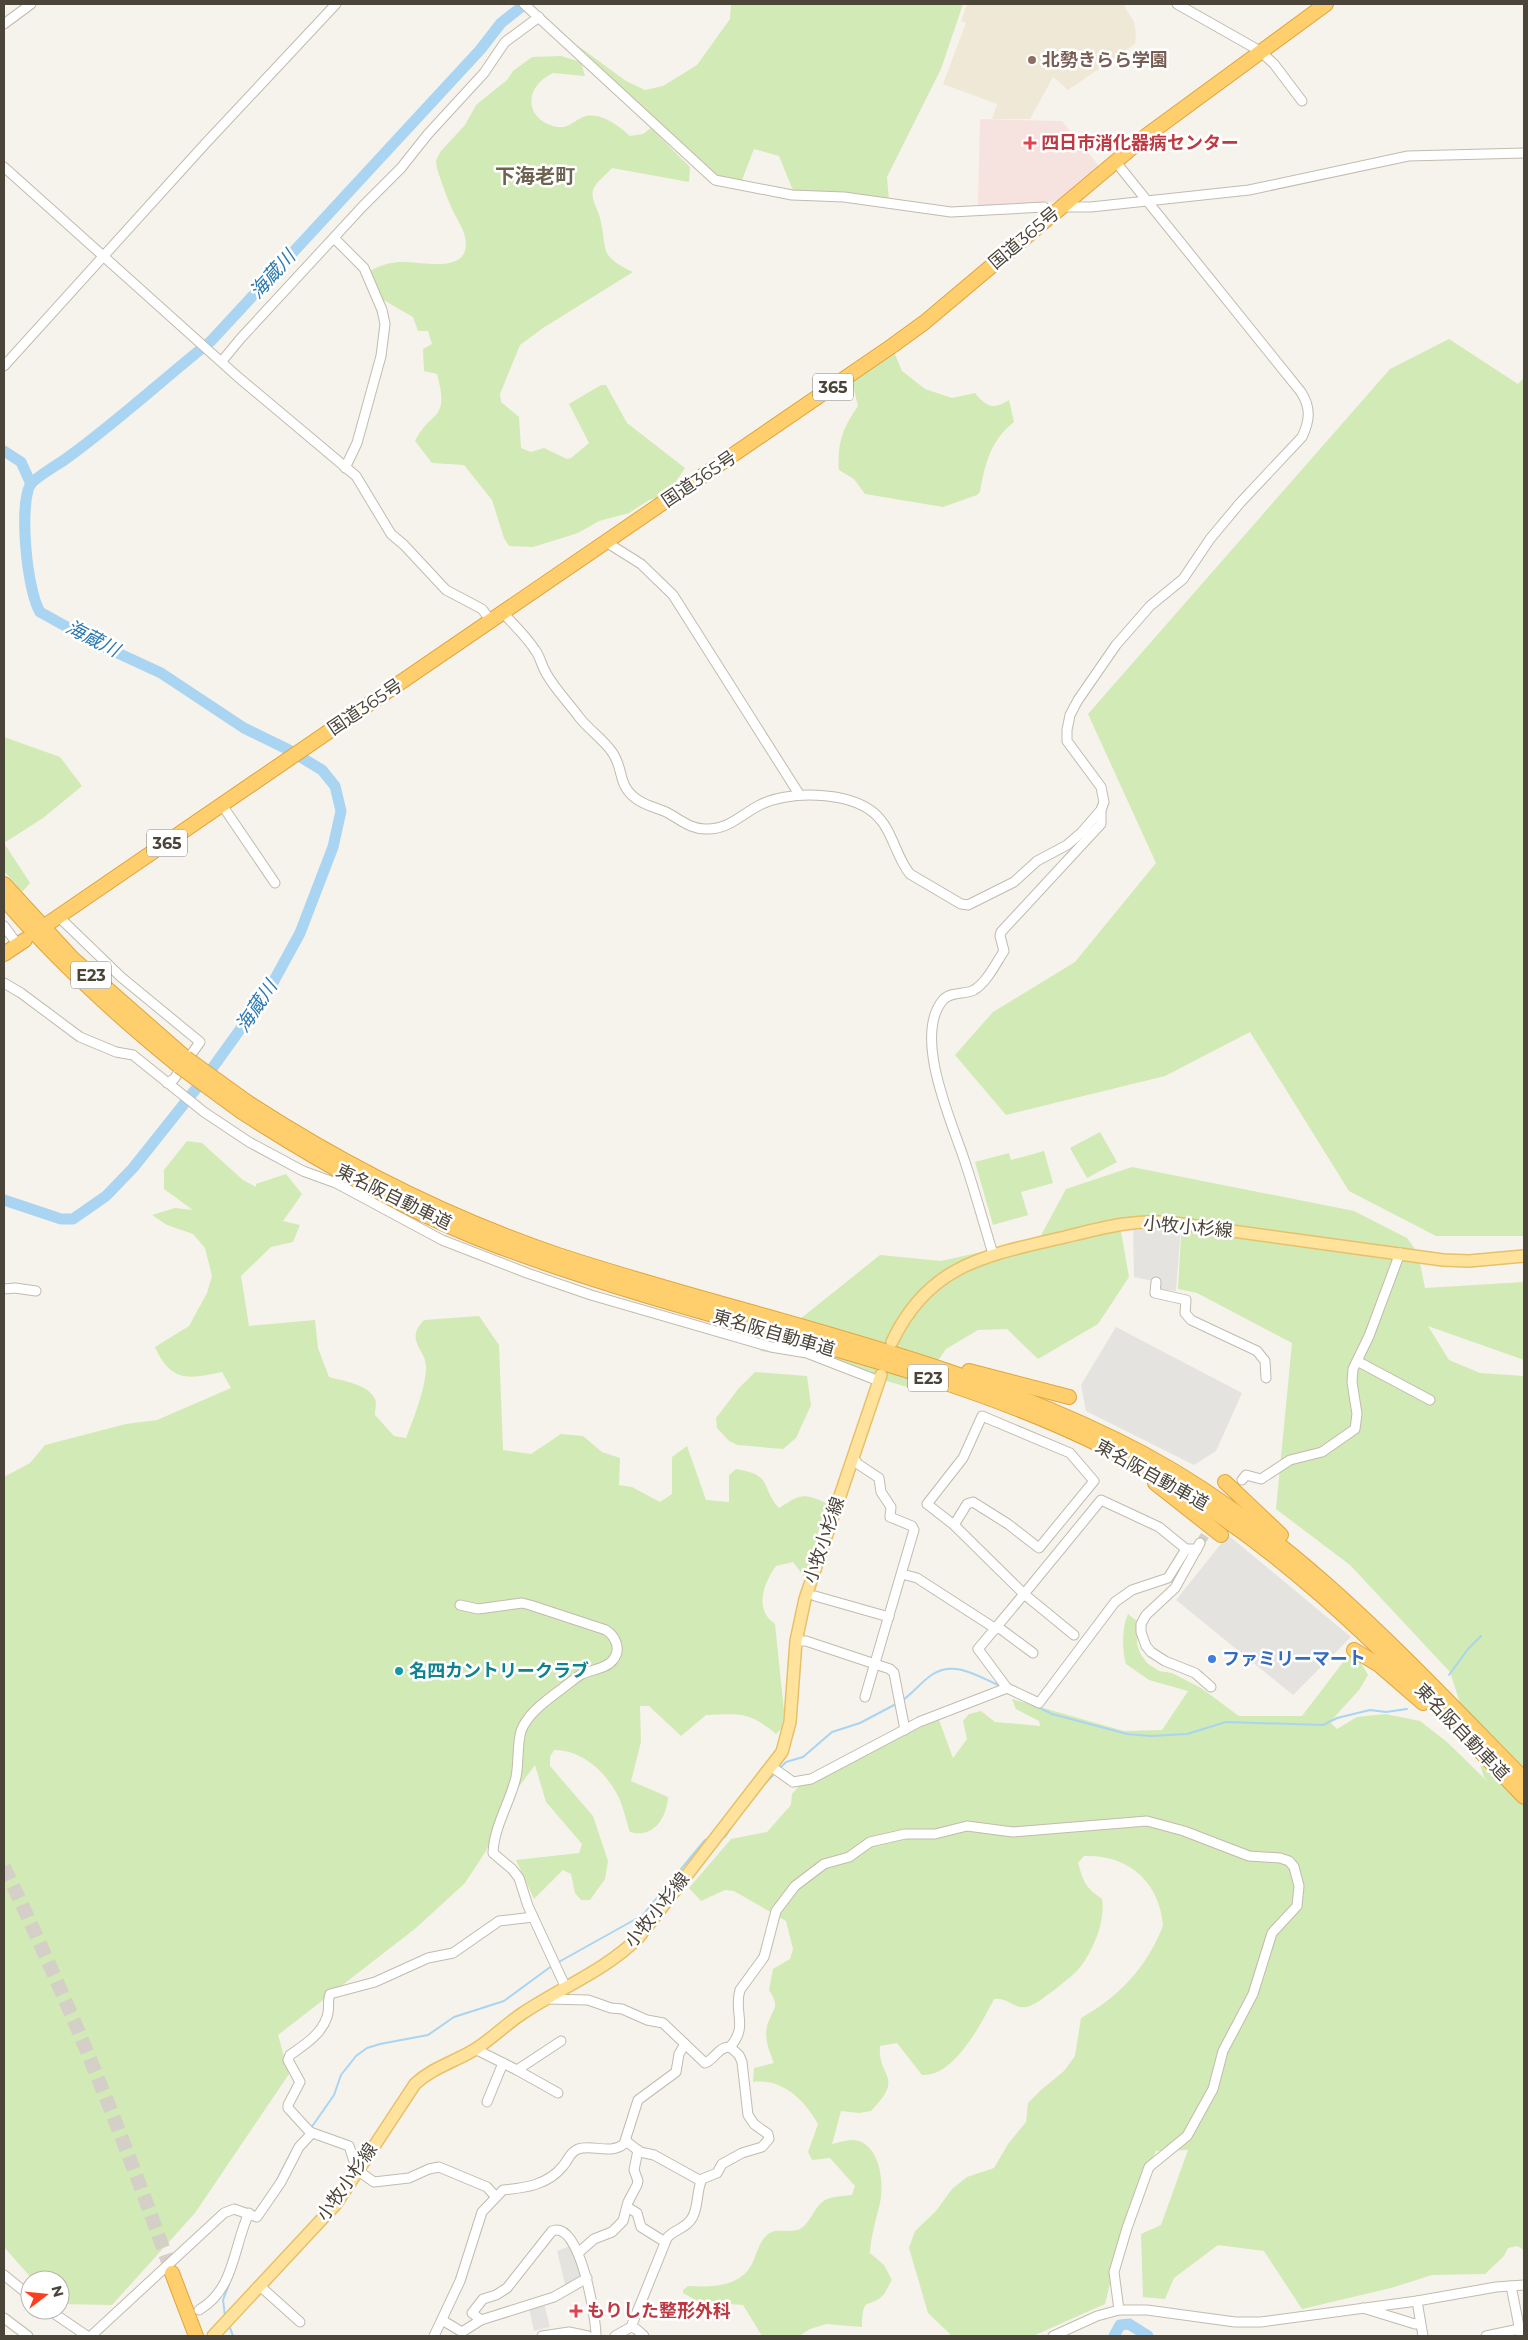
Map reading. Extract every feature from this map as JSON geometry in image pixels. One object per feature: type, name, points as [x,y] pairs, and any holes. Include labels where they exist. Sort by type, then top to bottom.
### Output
[{"type":"highway","name":"国道365号","points":[[54,920],[892,346],[925,322],[1116,161],[1260,50],[1326,4]]},
{"type":"highway","name":"東名阪自動車道","points":[[4,884],[72,958],[183,1062]]},
{"type":"highway","name":"東名阪自動車道","points":[[4,899],[69,969],[124,1020],[323,1162],[375,1190],[478,1238],[626,1290],[924,1377],[996,1402],[1067,1430],[1172,1484],[1269,1549],[1357,1626],[1524,1797]]},
{"type":"highway","points":[[4,954],[21,943]]},
{"type":"highway","name":"東名阪自動車道","points":[[244,1107],[380,1179],[520,1241],[630,1277],[857,1343],[1000,1390],[1075,1420],[1145,1455],[1213,1494],[1307,1566],[1366,1618],[1524,1779]]},
{"type":"highway","points":[[857,1343],[1069,1397]]},
{"type":"highway","points":[[1067,1430],[1154,1482],[1221,1535]]},
{"type":"highway","points":[[1225,1482],[1366,1618]]},
{"type":"highway","points":[[1354,1650],[1391,1674],[1500,1771]]},
{"type":"highway","points":[[172,2274],[196,2336]]},
{"type":"main road","name":"小牧小杉線","points":[[892,1342],[908,1312],[924,1293],[969,1262],[993,1254],[1106,1227],[1141,1221],[1168,1222],[1461,1261],[1524,1256]]},
{"type":"main road","name":"小牧小杉線","points":[[214,2336],[336,2204],[415,2084],[426,2074],[475,2049],[523,2013],[608,1963],[633,1943],[713,1839],[775,1770],[786,1740],[800,1616],[814,1567],[880,1378]]},
{"type":"street","points":[[4,24],[31,4]]},
{"type":"street","points":[[4,366],[336,4]]},
{"type":"street","points":[[524,4],[715,180],[781,193],[844,197],[951,212],[1044,207],[1056,211],[1249,190],[1408,156],[1524,153]]},
{"type":"street","points":[[1177,4],[1260,50],[1274,64],[1302,101]]},
{"type":"street","points":[[222,361],[334,238],[401,168],[428,134],[484,73],[505,42],[538,16]]},
{"type":"street","points":[[503,613],[535,650],[545,671],[589,730],[609,747],[616,757],[622,782],[627,792],[640,801],[686,824],[699,829],[709,830],[733,823],[769,800],[788,795],[799,794],[844,800],[874,812],[883,823],[896,846],[904,867],[910,874],[961,904],[968,905],[1014,882],[1038,861],[1067,845],[1081,833],[1101,810],[1104,802],[1101,787],[1067,741],[1068,723],[1078,700],[1116,645],[1150,606],[1183,579],[1210,539],[1240,503],[1302,437],[1308,426],[1309,414],[1308,402],[1301,392],[1146,201],[1116,161]]},
{"type":"street","points":[[4,167],[213,354],[356,476],[391,534],[404,545],[446,590],[482,609],[491,621]]},
{"type":"street","points":[[334,238],[364,268],[382,310],[385,324],[378,366],[357,443],[345,468]]},
{"type":"street","points":[[606,542],[641,564],[673,595],[799,794]]},
{"type":"street","points":[[222,805],[276,883]]},
{"type":"street","points":[[993,1254],[963,1156],[940,1094],[932,1030],[936,1012],[943,999],[951,994],[972,991],[980,986],[1004,951],[1000,936],[1001,932],[1101,824],[1101,810]]},
{"type":"street","points":[[54,920],[200,1042],[174,1079],[171,1087]]},
{"type":"street","points":[[4,926],[21,943]]},
{"type":"street","points":[[4,983],[22,993],[80,1037],[116,1052],[133,1055],[204,1112],[249,1142],[303,1171],[336,1183],[468,1251],[618,1303],[771,1346],[808,1353],[880,1378]]},
{"type":"street","points":[[1242,1480],[1246,1474],[1261,1479],[1284,1463],[1322,1452],[1353,1432],[1357,1414],[1352,1382],[1357,1361],[1369,1336],[1400,1253]]},
{"type":"street","points":[[1156,1282],[1155,1293],[1186,1300],[1185,1313],[1191,1320],[1257,1351],[1265,1361],[1266,1378]]},
{"type":"street","points":[[4,1288],[36,1291]]},
{"type":"street","points":[[1357,1361],[1430,1400]]},
{"type":"street","points":[[954,1525],[967,1504],[973,1502],[1008,1524],[1039,1548],[1094,1481],[1070,1453],[982,1416],[963,1458],[927,1504],[954,1525],[1024,1594],[1074,1635]]},
{"type":"street","points":[[853,1457],[858,1464],[879,1478],[881,1492],[890,1505],[890,1517],[913,1528],[902,1574],[866,1697]]},
{"type":"street","points":[[1186,1549],[1159,1527],[1101,1500],[978,1651],[1006,1689],[1040,1703],[1115,1602],[1132,1590],[1166,1579],[1186,1549],[1198,1546],[1175,1588],[1146,1615],[1141,1624],[1141,1632],[1146,1646],[1151,1652],[1165,1661],[1195,1673],[1211,1687]]},
{"type":"street","points":[[902,1574],[917,1578],[997,1628],[1032,1653]]},
{"type":"street","points":[[816,1596],[889,1617]]},
{"type":"street","points":[[460,1605],[478,1609],[522,1603],[530,1604],[606,1630],[613,1635],[616,1643],[617,1651],[614,1659],[603,1667],[583,1674],[573,1680],[530,1716],[521,1731],[516,1778],[494,1836],[493,1853],[512,1869],[519,1878],[532,1917],[566,1988]]},
{"type":"street","points":[[796,1641],[806,1641],[875,1662],[890,1669],[894,1673],[905,1730]]},
{"type":"street","points":[[775,1770],[793,1782],[810,1779],[952,1708],[1006,1689]]},
{"type":"street","points":[[547,1999],[588,2000],[611,2008],[622,2009],[647,2020],[663,2022],[705,2063],[712,2060],[719,2051],[730,2047],[741,2028],[738,1994],[747,1978],[767,1952],[773,1919],[780,1904],[795,1886],[827,1862],[849,1857],[870,1842],[905,1834],[935,1834],[967,1826],[1013,1832],[1147,1821],[1184,1831],[1249,1856],[1280,1858],[1289,1861],[1294,1867],[1300,1886],[1297,1906],[1272,1933],[1253,1994],[1223,2051],[1213,2089],[1187,2136],[1149,2166],[1114,2272],[1119,2310]]},
{"type":"street","points":[[495,2196],[487,2187],[444,2168],[434,2167],[409,2178],[374,2182],[357,2170],[349,2146],[310,2131],[288,2108],[300,2082],[288,2060],[290,2056],[319,2032],[328,2016],[327,2001],[330,1994],[375,1982],[428,1958],[453,1953],[499,1920],[532,1917]]},
{"type":"street","points":[[517,2070],[561,2041]]},
{"type":"street","points":[[434,2336],[460,2281],[484,2207],[502,2190],[520,2188],[545,2181],[564,2165],[570,2154],[581,2148],[608,2149],[621,2146],[626,2141],[629,2123],[638,2100],[666,2081],[678,2070],[679,2054],[685,2044]]},
{"type":"street","points":[[615,2336],[631,2328],[665,2242],[671,2233],[686,2226],[692,2218],[701,2181],[705,2177],[717,2173],[722,2164],[762,2147],[769,2139],[768,2134],[754,2124],[748,2115],[742,2062],[739,2055],[730,2047]]},
{"type":"street","points":[[475,2049],[558,2093]]},
{"type":"street","points":[[487,2102],[503,2063]]},
{"type":"street","points":[[199,2310],[214,2300],[232,2271],[241,2233],[252,2215],[271,2199],[310,2131]]},
{"type":"street","points":[[626,2141],[638,2150],[654,2155],[701,2181]]},
{"type":"street","points":[[578,2253],[594,2239],[616,2228],[623,2221],[629,2198],[638,2185],[634,2170],[638,2150]]},
{"type":"street","points":[[627,2208],[638,2213],[641,2227],[665,2242]]},
{"type":"street","points":[[92,2336],[224,2214],[234,2209],[252,2215]]},
{"type":"street","points":[[480,2320],[472,2313],[483,2299],[496,2295],[507,2288],[552,2232],[560,2230],[565,2232],[578,2253],[587,2278],[596,2336]]},
{"type":"street","points":[[4,2275],[20,2288]]},
{"type":"street","points":[[442,2320],[462,2332],[480,2320],[554,2297],[587,2278]]},
{"type":"street","points":[[1053,2336],[1097,2316],[1119,2310],[1147,2310],[1235,2322],[1254,2322],[1524,2285]]},
{"type":"street","points":[[1486,2336],[1521,2331],[1511,2286]]},
{"type":"street","points":[[261,2287],[300,2322]]},
{"type":"street","points":[[1417,2301],[1423,2336]]},
{"type":"street","points":[[1363,2308],[1373,2313],[1415,2324],[1420,2323]]},
{"type":"street","points":[[4,2318],[28,2336]]},
{"type":"street","points":[[64,2320],[87,2336]]},
{"type":"street","points":[[631,2328],[640,2331],[644,2336]]},
{"type":"street","points":[[542,2336],[564,2332],[588,2336]]},
{"type":"shaded area","name":"北勢きらら学園","points":[[967,4],[1123,4],[1134,22],[1135,44],[1068,90],[1053,77],[1030,119],[992,119],[997,104],[943,84],[966,23],[961,21]]},
{"type":"shaded area","name":"四日市消化器病センター","points":[[980,119],[1062,121],[1099,166],[1059,201],[978,207]]},
{"type":"shaded area","points":[[1133,1225],[1181,1226],[1176,1291],[1152,1288],[1153,1281],[1134,1277]]},
{"type":"shaded area","points":[[1116,1327],[1242,1393],[1216,1451],[1194,1465],[1086,1411],[1081,1385]]},
{"type":"shaded area","points":[[1228,1535],[1351,1637],[1293,1695],[1176,1600]]},
{"type":"shaded area","points":[[570,2246],[584,2278],[566,2288],[557,2251]]},
{"type":"shaded area","points":[[544,2303],[550,2327],[534,2331],[529,2308]]},
{"type":"green space","points":[[731,4],[963,4],[941,69],[887,177],[889,201],[794,193],[779,156],[754,149],[740,185],[717,177],[574,48],[577,45],[626,81],[645,90],[663,86],[697,65],[730,19]]},
{"type":"green space","points":[[561,56],[581,62],[585,76],[553,73],[543,79],[536,86],[532,94],[531,103],[533,111],[538,118],[546,123],[561,127],[586,116],[598,116],[615,124],[630,136],[643,134],[651,128],[690,167],[689,182],[612,168],[597,183],[593,192],[594,203],[600,218],[606,251],[614,261],[633,272],[543,328],[520,345],[500,394],[501,402],[519,417],[521,448],[531,452],[544,448],[567,459],[571,458],[589,443],[569,404],[601,385],[606,385],[627,423],[685,468],[667,495],[649,500],[629,513],[599,521],[578,533],[533,547],[509,546],[504,538],[492,500],[464,465],[432,463],[415,441],[440,408],[441,400],[437,374],[424,371],[423,349],[432,344],[428,331],[418,331],[413,317],[380,298],[368,280],[370,271],[388,264],[402,262],[448,263],[457,260],[463,255],[466,246],[464,233],[446,194],[437,169],[436,160],[441,151],[465,125],[476,105],[507,80],[513,71],[532,57]]},
{"type":"green space","points":[[1449,339],[1518,384],[1524,378],[1524,1236],[1436,1236],[1349,1191],[1250,1032],[1165,1076],[1006,1115],[955,1055],[993,1012],[1075,962],[1156,863],[1088,714],[1390,369]]},
{"type":"green space","points":[[894,352],[902,371],[925,389],[952,398],[975,393],[990,406],[999,405],[1009,400],[1014,422],[994,445],[984,472],[980,492],[977,495],[943,507],[865,494],[854,479],[839,470],[839,452],[842,436],[848,421],[858,406],[852,382]]},
{"type":"green space","points":[[4,737],[60,757],[82,786],[43,818],[4,843]]},
{"type":"green space","points":[[4,843],[30,883],[22,892],[4,871]]},
{"type":"green space","points":[[1100,1132],[1117,1162],[1087,1178],[1070,1148]]},
{"type":"green space","name":"名四カントリークラブ","points":[[187,1141],[202,1143],[243,1180],[256,1187],[256,1184],[286,1174],[302,1194],[283,1221],[300,1225],[293,1242],[271,1247],[241,1276],[249,1326],[315,1320],[318,1348],[329,1377],[355,1384],[372,1394],[376,1401],[375,1415],[394,1436],[406,1438],[423,1387],[426,1363],[416,1340],[418,1328],[424,1320],[479,1316],[499,1345],[503,1450],[531,1454],[561,1434],[583,1436],[602,1452],[620,1458],[619,1485],[632,1487],[660,1502],[672,1494],[672,1457],[687,1446],[706,1500],[729,1502],[729,1475],[736,1469],[761,1478],[773,1501],[779,1508],[801,1496],[811,1497],[826,1503],[806,1579],[793,1562],[776,1566],[764,1589],[764,1612],[775,1624],[784,1711],[782,1728],[776,1734],[758,1721],[744,1716],[728,1714],[706,1715],[681,1736],[649,1706],[640,1706],[641,1742],[631,1781],[668,1797],[665,1812],[657,1825],[652,1830],[638,1833],[630,1832],[619,1798],[601,1772],[575,1754],[554,1750],[550,1757],[550,1766],[593,1816],[608,1861],[605,1879],[590,1900],[581,1900],[575,1893],[571,1874],[563,1870],[534,1899],[516,1860],[579,1853],[582,1844],[546,1802],[535,1765],[503,1808],[486,1851],[465,1883],[416,1928],[278,2035],[289,2074],[195,2213],[112,2305],[70,2304],[70,2270],[24,2270],[4,2247],[4,1477],[30,1463],[45,1445],[126,1424],[157,1420],[231,1388],[222,1372],[191,1377],[175,1373],[161,1359],[155,1347],[189,1326],[207,1293],[212,1276],[205,1248],[193,1234],[167,1225],[152,1215],[175,1208],[193,1210],[164,1189],[164,1170]]},
{"type":"green space","points":[[1044,1151],[1053,1183],[1021,1192],[1028,1215],[993,1225],[975,1162],[1009,1153],[1011,1160]]},
{"type":"green space","points":[[1132,1167],[1354,1211],[1407,1238],[1418,1253],[1425,1288],[1524,1282],[1524,1360],[1428,1326],[1449,1360],[1480,1373],[1524,1376],[1524,2250],[1517,2246],[1508,2248],[1504,2256],[1485,2274],[1432,2275],[1391,2288],[1302,2309],[1264,2251],[1218,2245],[1174,2278],[1165,2299],[1143,2297],[1141,2234],[1161,2225],[1188,2150],[1156,2151],[1126,2218],[1105,2304],[1033,2336],[949,2336],[950,2334],[928,2313],[909,2248],[915,2231],[936,2211],[952,2189],[967,2177],[994,2168],[1008,2144],[1026,2122],[1028,2103],[1064,2071],[1075,2056],[1081,2018],[1108,2000],[1130,1980],[1148,1955],[1163,1926],[1161,1910],[1156,1896],[1139,1874],[1128,1866],[1114,1860],[1084,1856],[1078,1863],[1082,1875],[1089,1888],[1102,1899],[1103,1908],[1100,1927],[1093,1947],[1077,1971],[1053,1991],[1030,2006],[1022,2007],[1003,2000],[994,1999],[982,2022],[965,2047],[945,2067],[934,2073],[922,2075],[897,2043],[880,2046],[882,2065],[888,2077],[887,2090],[871,2111],[859,2113],[841,2111],[832,2144],[849,2140],[859,2141],[872,2151],[879,2168],[882,2186],[870,2253],[884,2265],[892,2280],[879,2299],[865,2306],[862,2327],[826,2324],[810,2329],[799,2336],[762,2336],[743,2305],[699,2302],[683,2293],[683,2290],[688,2286],[720,2285],[736,2280],[749,2269],[761,2243],[767,2235],[774,2231],[800,2229],[807,2223],[821,2203],[838,2196],[852,2195],[855,2186],[830,2158],[812,2160],[808,2152],[818,2124],[807,2107],[783,2087],[764,2082],[753,2082],[754,2068],[774,2063],[766,2038],[768,2023],[775,2007],[769,1990],[773,1969],[790,1959],[793,1949],[786,1921],[734,1891],[725,1890],[701,1901],[689,1888],[731,1839],[767,1832],[791,1805],[792,1794],[799,1786],[823,1777],[889,1740],[939,1720],[953,1758],[967,1739],[963,1721],[969,1714],[981,1711],[995,1722],[1040,1726],[1039,1721],[1016,1709],[1012,1699],[1124,1731],[1162,1730],[1188,1691],[1149,1680],[1126,1664],[1123,1639],[1128,1614],[1138,1622],[1137,1644],[1140,1653],[1147,1663],[1159,1671],[1172,1673],[1201,1688],[1239,1716],[1302,1716],[1347,1657],[1356,1655],[1368,1675],[1359,1690],[1330,1722],[1337,1729],[1357,1717],[1385,1714],[1420,1721],[1447,1742],[1488,1782],[1484,1777],[1450,1672],[1350,1565],[1276,1509],[1292,1343],[1197,1293],[1178,1289],[1182,1219],[1119,1220],[1129,1277],[1098,1324],[1038,1359],[1007,1329],[978,1330],[946,1349],[924,1381],[911,1388],[801,1357],[760,1351],[880,1255],[941,1261],[1039,1239],[1066,1189]]},
{"type":"green space","points":[[755,1372],[807,1376],[811,1405],[796,1438],[783,1449],[738,1445],[729,1441],[717,1428],[716,1418],[739,1388]]},
{"type":"waterway","name":"海蔵川","points":[[4,1200],[61,1219],[73,1219],[106,1196],[133,1168],[211,1070],[270,988],[300,933],[333,847],[341,811],[335,786],[322,770],[289,750],[244,728],[161,673],[96,643],[40,612],[31,587],[26,549],[25,512],[30,485],[104,430],[211,341],[480,50],[501,23],[525,4]]},
{"type":"waterway","points":[[4,451],[21,462],[31,484]]},
{"type":"waterway","points":[[1449,1675],[1468,1649],[1481,1636]]},
{"type":"waterway","points":[[903,1700],[925,1680],[942,1670],[959,1669],[967,1671],[1000,1686]]},
{"type":"waterway","points":[[1006,1691],[1052,1714],[1127,1734],[1151,1736],[1187,1734],[1226,1722],[1323,1725],[1337,1718],[1370,1710],[1386,1712],[1407,1709]]},
{"type":"waterway","points":[[780,1768],[786,1762],[803,1757],[832,1732],[860,1723],[896,1704]]},
{"type":"waterway","points":[[761,1788],[775,1773]]},
{"type":"waterway","points":[[719,1839],[725,1837],[737,1819]]},
{"type":"waterway","points":[[557,1963],[643,1915],[705,1840],[710,1839]]},
{"type":"waterway","points":[[311,2128],[334,2095],[341,2075],[356,2056],[367,2048],[428,2035],[454,2017],[504,2001],[553,1965]]},
{"type":"waterway","points":[[276,2182],[292,2151]]},
{"type":"waterway","points":[[225,2316],[223,2300],[236,2266]]},
{"type":"waterway","points":[[1114,2336],[1120,2325],[1129,2324],[1148,2336]]},
{"type":"waterway","points":[[229,2325],[233,2336]]},
{"type":"tunnel","points":[[1200,1543],[1212,1525]]},
{"type":"tunnel","points":[[4,1867],[94,2068],[172,2273]]},
{"type":"place","name":"北勢きらら学園","points":[[1032,60]]},
{"type":"place","name":"四日市消化器病センター","points":[[1030,143]]},
{"type":"place","name":"ファミリーマート","points":[[1212,1659]]},
{"type":"place","name":"名四カントリークラブ","points":[[399,1671]]},
{"type":"place","name":"もりした整形外科","points":[[576,2311]]},
{"type":"district","name":"下海老町","points":[[535,176]]}]
